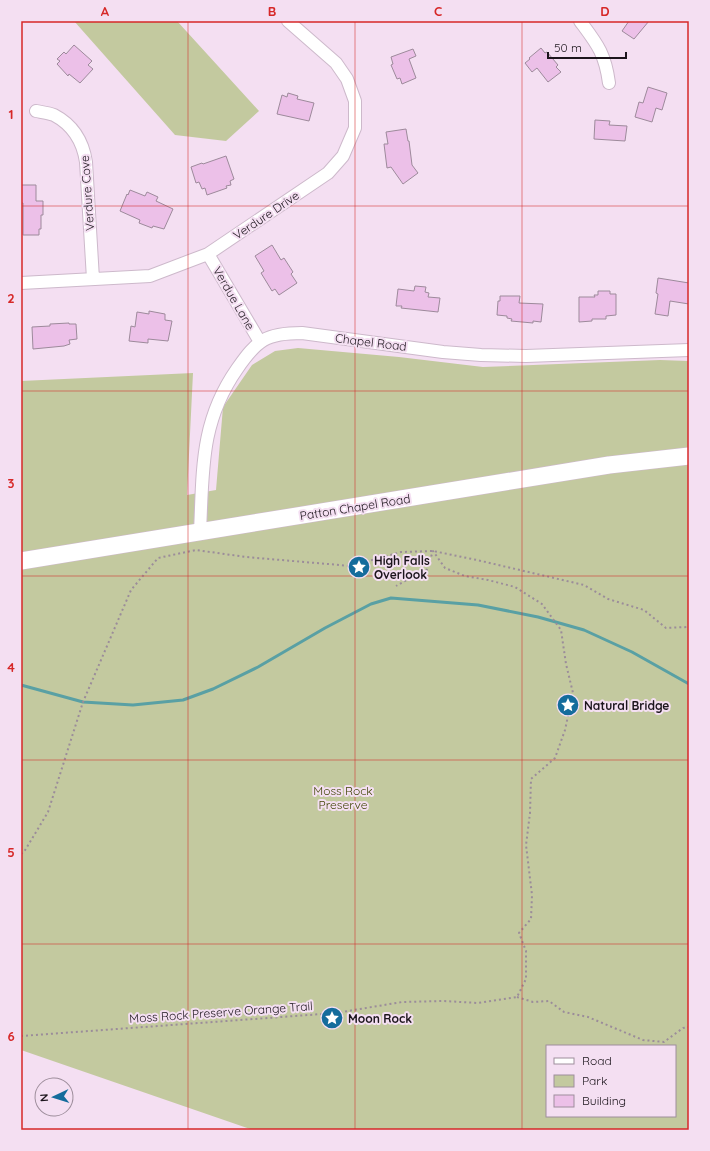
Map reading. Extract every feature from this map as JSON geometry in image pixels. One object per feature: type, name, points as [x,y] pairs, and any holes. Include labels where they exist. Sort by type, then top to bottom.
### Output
[{"type":"street","name":"Verdure Drive","points":[[21,283],[150,276],[208,254],[328,173],[343,156],[355,128],[356,101],[347,79],[336,63],[288,21]]},
{"type":"street","points":[[580,21],[601,50],[607,65],[610,83]]},
{"type":"street","name":"Verdure Cove","points":[[36,111],[53,115],[68,126],[77,135],[84,149],[93,279]]},
{"type":"street","name":"Verdue Lane","points":[[208,254],[260,342]]},
{"type":"street","name":"Chapel Road","points":[[200,532],[204,460],[210,421],[230,379],[246,356],[260,342],[271,336],[286,333],[302,333],[443,352],[481,355],[526,356],[689,350]]},
{"type":"street","name":"Patton Chapel Road","points":[[21,561],[609,465],[689,456]]},
{"type":"path","points":[[21,854],[24,852],[48,812],[83,702],[131,590],[158,558],[196,550],[246,557],[351,566],[400,552],[433,551],[584,585],[608,599],[644,610],[666,628],[687,627],[689,629]]},
{"type":"path","points":[[396,586],[412,577],[426,572],[433,551]]},
{"type":"path","points":[[433,551],[445,568],[465,576],[515,587],[542,604],[561,630],[566,664],[573,693],[565,730],[555,758],[532,779],[526,845],[532,895],[531,919],[519,933],[526,952],[526,980],[517,997]]},
{"type":"path","name":"Moss Rock Preserve Orange Trail","points":[[21,1036],[336,1013],[402,1002],[444,1001],[478,1003],[517,997],[533,1002],[549,1001],[564,1012],[588,1018],[643,1040],[664,1042],[683,1028],[689,1027]]},
{"type":"green space","points":[[74,21],[177,21],[259,111],[226,141],[175,135]]},
{"type":"green space","name":"Moss Rock Preserve","points":[[298,348],[399,357],[483,367],[660,360],[689,361],[689,1130],[253,1130],[21,1050],[21,381],[193,373],[187,495],[216,490],[223,407],[252,365],[275,351]]},
{"type":"building","points":[[629,21],[649,21],[634,39],[622,31]]},
{"type":"building","points":[[74,45],[92,61],[88,65],[93,69],[80,83],[69,74],[68,76],[57,64],[60,61],[57,59],[64,52],[66,54]]},
{"type":"building","points":[[541,48],[545,53],[547,52],[558,65],[556,67],[561,72],[548,82],[537,68],[532,72],[525,63]]},
{"type":"building","points":[[413,49],[416,56],[409,59],[416,78],[402,84],[400,78],[397,79],[391,65],[393,64],[391,57]]},
{"type":"building","points":[[648,87],[667,93],[662,110],[656,108],[652,122],[635,117],[639,102],[643,103]]},
{"type":"building","points":[[288,93],[298,96],[297,99],[314,103],[309,121],[277,114],[282,95],[287,97]]},
{"type":"building","points":[[595,120],[610,121],[609,125],[627,126],[625,141],[594,139]]},
{"type":"building","points":[[406,129],[412,165],[418,173],[403,184],[391,167],[387,168],[384,144],[388,144],[386,132]]},
{"type":"building","points":[[226,156],[234,179],[230,181],[231,185],[226,186],[227,188],[207,195],[205,188],[202,189],[199,182],[196,183],[191,167]]},
{"type":"building","points":[[21,185],[36,185],[36,201],[43,201],[43,215],[41,215],[41,229],[39,229],[39,235],[23,235],[23,203],[21,203]]},
{"type":"building","points":[[130,190],[145,196],[147,192],[158,197],[156,201],[173,209],[164,229],[153,226],[152,228],[139,223],[140,220],[120,211]]},
{"type":"building","points":[[272,245],[281,260],[284,258],[293,272],[291,274],[297,283],[279,295],[275,289],[272,291],[261,273],[264,271],[255,256]]},
{"type":"building","points":[[658,278],[689,283],[689,304],[670,301],[668,316],[655,314],[658,294],[656,293]]},
{"type":"building","points":[[415,286],[426,287],[425,292],[429,293],[428,297],[440,298],[438,312],[401,308],[402,306],[396,306],[398,289],[414,291]]},
{"type":"building","points":[[598,291],[610,291],[610,294],[616,294],[616,315],[606,316],[606,319],[592,319],[592,321],[579,322],[579,297],[595,297],[594,295],[598,295]]},
{"type":"building","points":[[500,296],[520,296],[519,303],[543,304],[541,322],[533,321],[533,323],[511,321],[512,319],[507,318],[507,316],[497,315]]},
{"type":"building","points":[[149,311],[165,314],[165,320],[172,321],[168,341],[148,339],[148,343],[129,341],[131,326],[135,327],[137,312],[149,314]]},
{"type":"building","points":[[69,323],[76,324],[77,339],[69,340],[70,344],[64,346],[33,349],[32,327]]},
{"type":"waterway","points":[[21,685],[83,702],[133,705],[183,700],[213,689],[258,667],[325,628],[371,604],[391,598],[478,605],[538,617],[584,630],[632,652],[689,684]]},
{"type":"place","name":"High Falls Overlook","points":[[359,567]]},
{"type":"place","name":"Natural Bridge","points":[[568,705]]},
{"type":"place","name":"Moon Rock","points":[[332,1018]]}]
